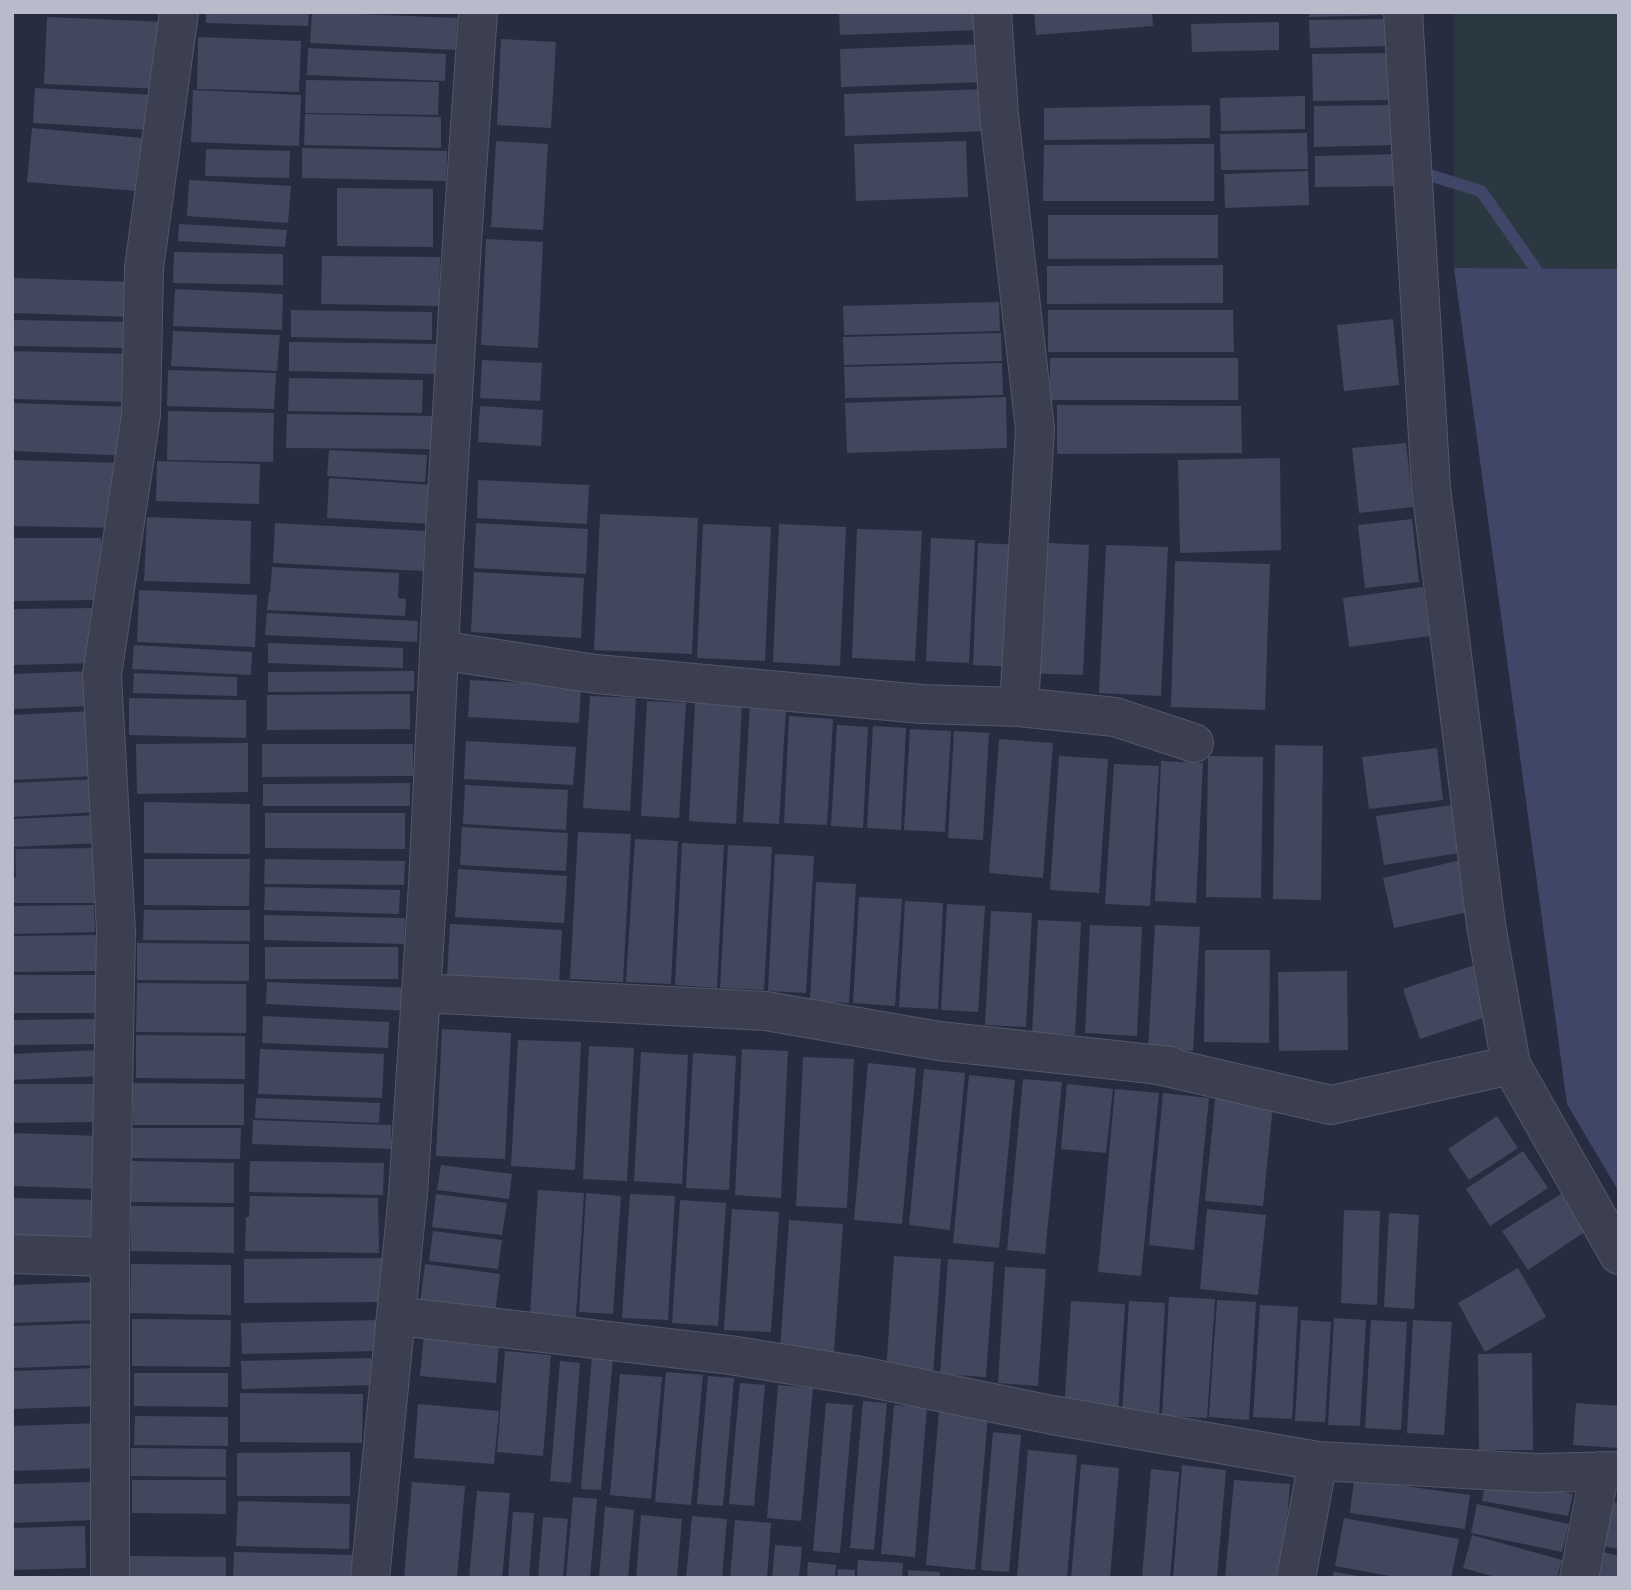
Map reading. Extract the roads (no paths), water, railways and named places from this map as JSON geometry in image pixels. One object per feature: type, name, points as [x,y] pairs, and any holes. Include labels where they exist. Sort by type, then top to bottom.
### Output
[{"type":"street","points":[[110,1578],[108,1450],[116,931],[102,675],[141,415],[144,268],[179,12]]},
{"type":"street","points":[[370,1578],[408,1195],[478,12]]},
{"type":"street","points":[[992,12],[999,114],[1035,429],[1019,707]]},
{"type":"street","points":[[1403,12],[1431,488],[1486,925],[1511,1065],[1619,1255]]},
{"type":"street","points":[[439,650],[596,674],[922,704],[1019,707],[1115,716],[1194,743]]},
{"type":"street","points":[[421,993],[766,1011],[939,1041],[1164,1065],[1331,1105],[1511,1065]]},
{"type":"street","points":[[12,1254],[110,1257]]},
{"type":"street","points":[[397,1316],[730,1355],[861,1376],[1052,1415],[1318,1461],[1537,1473],[1609,1471],[1578,1578]]},
{"type":"street","points":[[1296,1578],[1318,1461]]},
{"type":"water","points":[[1454,268],[1619,269],[1619,1192],[1567,1104]]},
{"type":"waterway","points":[[1416,171],[1481,191],[1535,268],[1538,283]]}]
